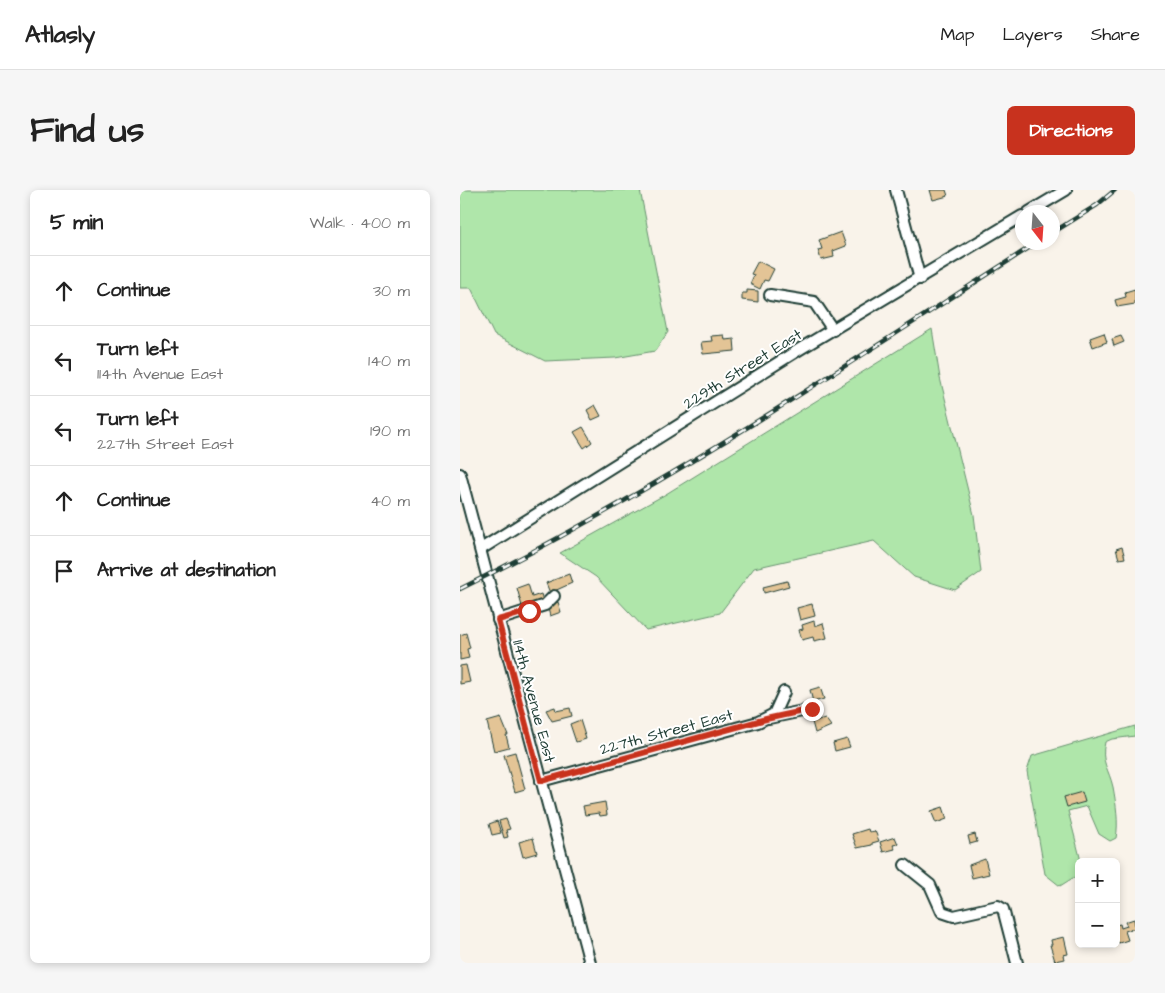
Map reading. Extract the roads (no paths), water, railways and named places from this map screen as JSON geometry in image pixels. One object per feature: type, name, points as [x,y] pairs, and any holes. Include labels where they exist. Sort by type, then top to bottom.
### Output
[{"type":"street","points":[[896,190],[920,279]]},
{"type":"street","points":[[1041,205],[1066,190]]},
{"type":"street","name":"229th Street East","points":[[481,548],[833,330],[1015,220]]},
{"type":"street","points":[[770,294],[814,302],[833,330]]},
{"type":"street","name":"114th Avenue East","points":[[460,474],[590,963]]},
{"type":"street","points":[[498,620],[545,605],[554,596]]},
{"type":"street","points":[[766,719],[778,709],[784,692]]},
{"type":"street","name":"227th Street East","points":[[541,781],[766,719],[812,709]]},
{"type":"street","points":[[904,865],[930,885],[942,912],[954,916],[998,906],[1003,909],[1017,963]]},
{"type":"railway","points":[[1060,228],[1097,205],[1115,190]]},
{"type":"railway","points":[[460,589],[609,510],[682,467],[825,379],[1026,250]]}]
